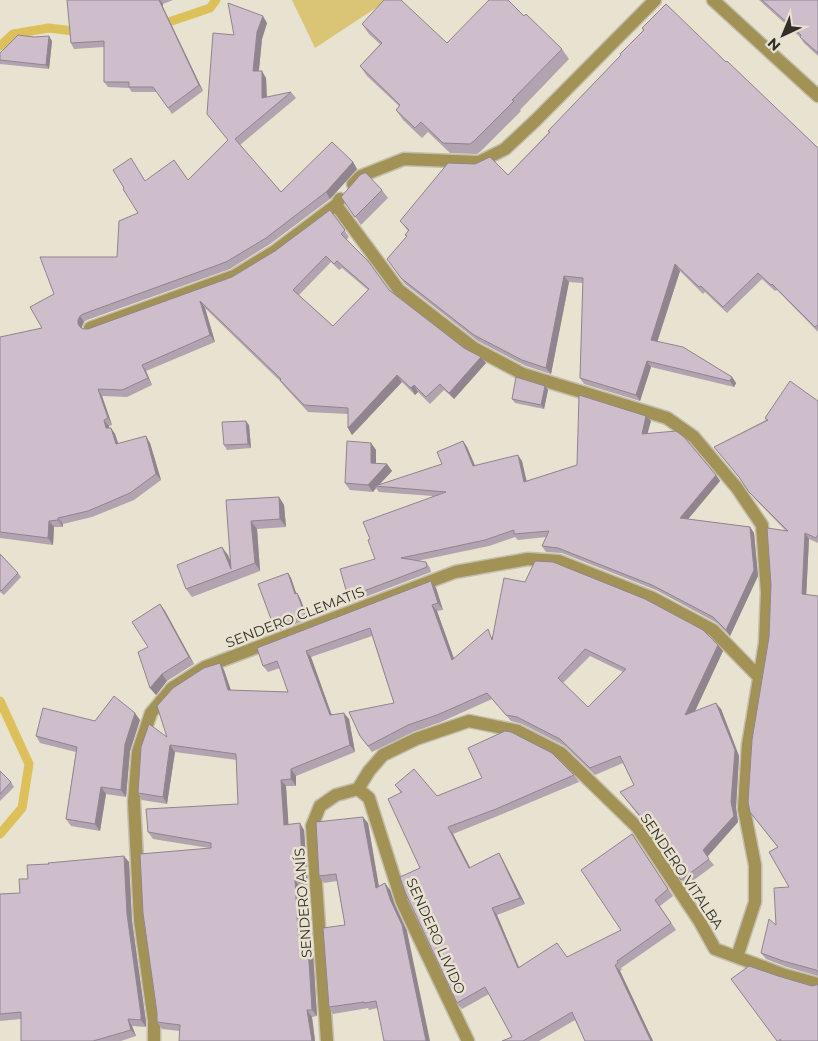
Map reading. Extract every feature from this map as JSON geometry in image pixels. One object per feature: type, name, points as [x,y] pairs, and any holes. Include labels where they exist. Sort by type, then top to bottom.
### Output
[{"type":"street","points":[[90,328],[234,276],[275,250],[336,204],[361,176],[404,159],[479,162],[505,149],[655,0]]},
{"type":"street","points":[[713,0],[818,96]]},
{"type":"street","points":[[336,204],[399,290],[474,348],[523,374],[667,418],[694,437],[737,488],[762,525],[767,592],[765,643],[748,745],[744,809],[755,865],[755,902],[738,957]]},
{"type":"street","name":"SENDERO CLEMATIS","points":[[154,1041],[154,1021],[140,920],[134,802],[138,752],[150,713],[172,688],[204,667],[455,572],[528,559],[559,561],[653,598],[713,630],[759,677]]},
{"type":"street","name":"SENDERO VITALBA","points":[[358,790],[369,771],[383,755],[416,739],[469,721],[518,731],[561,753],[637,827],[700,922],[715,949],[785,975],[818,984]]},
{"type":"street","name":"SENDERO ANÍS","points":[[327,1041],[312,826],[320,806],[336,795],[358,790]]},
{"type":"street","name":"SENDERO LIVIDO","points":[[358,790],[369,798],[402,902],[468,1041]]},
{"type":"shaded area","points":[[292,0],[388,0],[315,48]]},
{"type":"building","points":[[67,0],[159,0],[199,85],[168,108],[153,87],[129,87],[129,82],[104,82],[104,41],[71,43]]},
{"type":"building","points":[[384,0],[401,0],[447,43],[489,0],[508,0],[524,16],[526,14],[562,49],[474,141],[470,144],[443,143],[421,122],[415,128],[396,110],[400,105],[360,66],[382,43],[362,24]]},
{"type":"building","points":[[762,0],[818,0],[818,53],[800,37],[801,35]]},
{"type":"building","points":[[228,3],[263,16],[257,32],[253,71],[262,71],[262,98],[291,92],[235,139],[281,192],[332,142],[353,162],[326,192],[266,238],[226,262],[83,314],[78,320],[80,327],[88,329],[232,277],[275,251],[330,210],[345,230],[341,234],[368,261],[389,290],[464,348],[481,357],[449,393],[440,384],[426,397],[414,385],[411,388],[397,375],[348,428],[348,408],[304,405],[281,379],[200,301],[210,335],[142,365],[148,378],[122,390],[98,389],[108,418],[104,420],[106,428],[111,428],[116,444],[146,436],[156,474],[130,493],[88,511],[49,521],[48,538],[0,532],[0,337],[42,328],[30,307],[54,294],[40,257],[117,257],[119,221],[138,213],[113,170],[131,158],[145,181],[174,160],[188,180],[228,140],[207,114],[213,33],[234,35]],"holes":[[[326,256],[334,264],[337,261],[369,289],[333,326],[293,290]]]},
{"type":"building","points":[[666,4],[818,148],[818,325],[815,327],[772,284],[758,273],[723,307],[675,264],[651,340],[683,347],[732,377],[730,381],[647,361],[636,395],[580,378],[583,278],[564,276],[546,368],[522,360],[474,335],[401,278],[387,259],[407,236],[405,235],[409,230],[400,221],[448,163],[475,164],[490,157],[508,175],[550,132],[548,131],[621,55],[644,30],[642,28]]},
{"type":"building","points":[[18,35],[49,36],[46,65],[0,60],[0,53]]},
{"type":"building","points":[[364,173],[382,190],[355,217],[341,197],[360,175]]},
{"type":"building","points":[[516,377],[545,386],[541,405],[512,399]]},
{"type":"building","points":[[790,381],[818,401],[818,535],[816,538],[805,533],[802,594],[818,596],[818,972],[761,953],[769,919],[776,925],[774,888],[789,887],[769,852],[778,847],[750,812],[748,802],[752,740],[769,637],[771,585],[767,528],[788,531],[749,492],[714,447],[768,420],[765,418]]},
{"type":"building","points":[[579,395],[646,416],[642,434],[676,431],[684,437],[716,475],[680,518],[750,527],[754,570],[726,630],[713,617],[652,585],[558,548],[542,546],[549,531],[514,534],[514,530],[485,540],[401,558],[426,562],[427,567],[348,597],[340,569],[375,559],[363,522],[446,492],[375,486],[442,464],[437,452],[463,441],[473,466],[518,455],[524,482],[577,465]]},
{"type":"building","points":[[246,421],[248,444],[224,445],[222,422]]},
{"type":"building","points":[[347,441],[371,443],[371,463],[387,464],[368,485],[345,483]]},
{"type":"building","points":[[279,497],[280,519],[251,521],[255,563],[186,589],[177,565],[222,547],[231,569],[226,500]]},
{"type":"building","points":[[0,554],[18,573],[1,591],[0,590]]},
{"type":"building","points":[[535,561],[553,562],[645,599],[703,630],[718,645],[685,715],[716,703],[735,750],[731,802],[734,816],[703,850],[709,859],[681,880],[645,825],[647,824],[620,792],[634,785],[620,756],[590,768],[560,739],[517,717],[506,715],[487,693],[437,715],[408,725],[368,746],[360,736],[349,712],[394,703],[370,628],[306,651],[330,715],[344,713],[350,745],[291,769],[291,779],[281,780],[284,825],[300,823],[303,879],[295,880],[298,932],[307,930],[312,1010],[307,1010],[312,1041],[179,1041],[180,1025],[157,1022],[143,913],[140,854],[211,848],[211,843],[148,832],[146,809],[238,804],[236,754],[170,745],[163,797],[138,793],[141,747],[149,724],[167,737],[157,706],[173,688],[204,668],[220,663],[228,690],[288,692],[277,661],[263,666],[257,648],[431,581],[438,603],[432,605],[452,660],[488,629],[492,640],[504,578],[525,582]],"holes":[[[585,649],[626,669],[588,707],[558,678]]]},
{"type":"building","points":[[288,573],[305,615],[274,627],[258,584]]},
{"type":"building","points":[[160,604],[189,657],[162,674],[150,688],[138,652],[148,647],[132,622]]},
{"type":"building","points":[[114,696],[135,713],[125,744],[121,790],[101,787],[95,824],[66,819],[77,747],[36,736],[43,708],[95,721]]},
{"type":"building","points":[[505,731],[511,732],[552,753],[574,775],[496,809],[448,827],[469,868],[499,853],[520,898],[492,908],[518,968],[557,943],[567,957],[621,930],[581,870],[632,834],[668,889],[655,900],[671,923],[617,961],[618,963],[615,965],[651,1041],[585,1041],[572,1012],[523,1041],[502,1041],[512,1037],[485,987],[457,1003],[405,892],[400,877],[420,868],[388,799],[402,792],[395,785],[414,769],[437,796],[482,778],[468,748]]},
{"type":"building","points":[[0,771],[11,782],[0,794]]},
{"type":"building","points":[[363,817],[376,888],[385,883],[402,925],[426,1041],[384,1041],[376,1001],[329,1007],[323,928],[345,925],[336,874],[319,876],[316,822]]},
{"type":"building","points":[[124,856],[127,914],[141,1020],[128,1019],[131,1030],[93,1041],[21,1041],[21,1012],[0,1014],[0,894],[20,893],[19,879],[28,879],[27,865]]},
{"type":"building","points":[[749,966],[812,986],[818,984],[818,1041],[781,1041],[780,1039],[780,1041],[777,1041],[731,979]]},
{"type":"waterway","points":[[160,25],[210,8],[216,0]]},
{"type":"waterway","points":[[0,46],[13,34],[49,28],[81,32]]},
{"type":"waterway","points":[[0,701],[29,764],[22,808],[0,834]]}]
